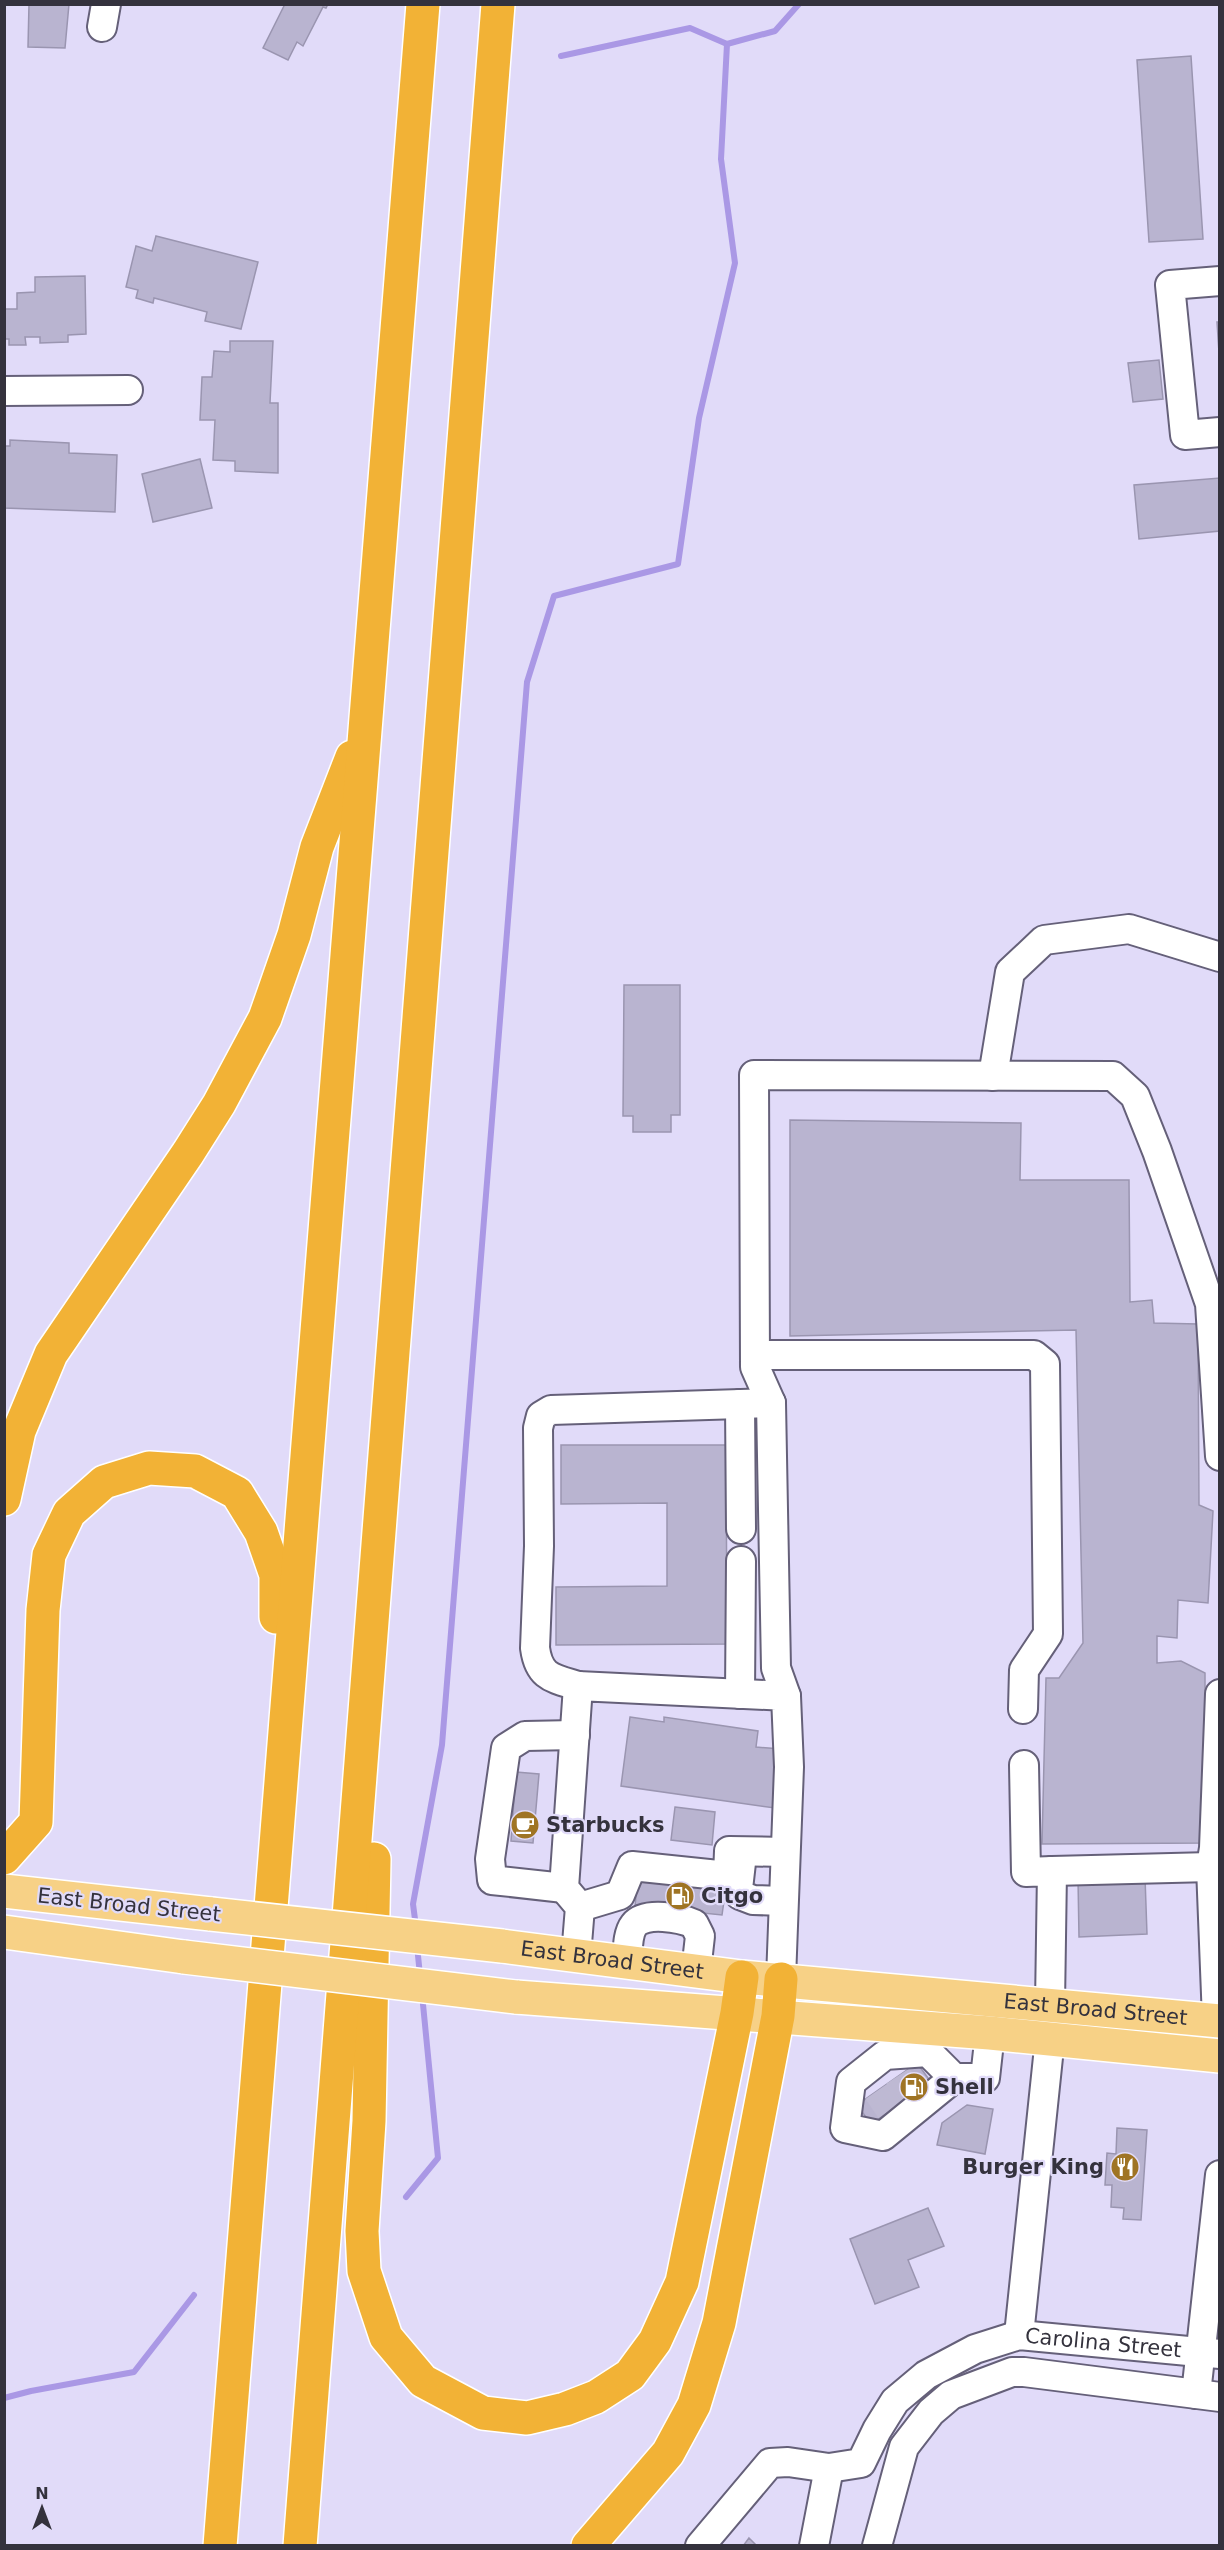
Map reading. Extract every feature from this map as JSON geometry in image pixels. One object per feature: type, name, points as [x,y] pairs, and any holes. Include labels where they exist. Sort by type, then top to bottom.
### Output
[{"type":"highway","points":[[220,2546],[423,4]]},
{"type":"highway","points":[[300,2546],[498,4]]},
{"type":"highway","points":[[4,1499],[19,1431],[51,1354],[188,1153],[219,1104],[265,1018],[294,935],[317,847],[365,724]]},
{"type":"highway","points":[[4,1858],[36,1822],[43,1610],[49,1555],[69,1513],[104,1482],[149,1468],[195,1472],[237,1493],[261,1532],[276,1575],[259,2060]]},
{"type":"highway","points":[[382,1486],[369,2121],[362,2231],[364,2271],[386,2337],[423,2381],[483,2413],[526,2418],[565,2409],[596,2397],[630,2375],[655,2341],[682,2282],[742,1977]]},
{"type":"highway","points":[[588,2546],[668,2453],[694,2405],[718,2323],[778,2016],[781,1979]]},
{"type":"main road","name":"East Broad Street","points":[[4,1891],[502,1946],[742,1977],[1218,2020]]},
{"type":"main road","name":"East Broad Street","points":[[4,1932],[184,1957],[516,1997],[1050,2038],[1220,2056]]},
{"type":"street","points":[[1220,281],[1170,285],[1185,435],[1220,432]]},
{"type":"street","points":[[4,391],[128,390]]},
{"type":"street","points":[[993,1076],[1010,972],[1044,940],[1129,928],[1220,957]]},
{"type":"street","points":[[781,1979],[789,1767],[786,1696],[776,1668],[771,1403],[755,1367],[754,1075],[1113,1076],[1135,1096],[1157,1151],[1210,1304],[1220,1456]]},
{"type":"street","points":[[755,1355],[1034,1355],[1045,1364],[1048,1634],[1024,1670],[1023,1709]]},
{"type":"street","points":[[771,1403],[551,1410],[542,1416],[538,1428],[539,1546],[535,1648],[537,1662],[543,1671],[552,1678],[578,1686],[786,1696]]},
{"type":"street","points":[[740,1404],[741,1529]]},
{"type":"street","points":[[740,1694],[741,1561]]},
{"type":"street","points":[[576,1956],[572,1898],[578,1686]]},
{"type":"street","points":[[1218,2020],[1210,1867],[1214,1848],[1220,1694]]},
{"type":"street","points":[[575,1735],[525,1736],[506,1748],[490,1859],[492,1880],[572,1898],[620,1895],[632,1866],[728,1876],[729,1851],[785,1852]]},
{"type":"street","points":[[1024,1765],[1026,1872],[1210,1867]]},
{"type":"street","points":[[743,1852],[738,1889],[740,1895],[753,1900],[783,1901]]},
{"type":"street","points":[[1050,2004],[1052,1871]]},
{"type":"street","points":[[627,1962],[631,1932],[635,1923],[651,1917],[687,1921],[694,1924],[700,1936],[696,1971]]},
{"type":"street","points":[[954,2079],[928,2052],[893,2091],[954,2079],[985,2078],[990,2033]]},
{"type":"street","points":[[1012,2372],[1050,2038]]},
{"type":"street","points":[[877,2546],[904,2447],[931,2412],[951,2395],[1012,2372],[1208,2396],[1220,2175]]},
{"type":"street","name":"Carolina Street","points":[[829,2468],[861,2463],[877,2430],[895,2401],[926,2375],[975,2349],[1016,2337],[1210,2353]]},
{"type":"street","points":[[700,2546],[770,2463],[788,2462],[829,2468],[814,2546]]},
{"type":"building","points":[[29,4],[69,4],[65,48],[28,47]]},
{"type":"building","points":[[285,4],[328,4],[326,8],[323,7],[303,46],[297,42],[288,60],[263,48]]},
{"type":"building","points":[[1191,56],[1203,239],[1149,242],[1137,60]]},
{"type":"building","points":[[156,236],[258,262],[241,329],[205,321],[207,312],[154,298],[153,303],[136,298],[138,290],[126,287],[136,246],[152,251]]},
{"type":"building","points":[[85,276],[86,334],[68,335],[68,342],[40,343],[40,337],[25,337],[26,345],[9,345],[9,339],[4,339],[4,309],[17,309],[17,293],[35,292],[35,277]]},
{"type":"building","points":[[1217,322],[1220,322],[1220,368]]},
{"type":"building","points":[[230,341],[273,341],[270,403],[278,403],[278,473],[235,471],[235,461],[213,460],[215,420],[200,420],[202,377],[212,377],[214,351],[230,352]]},
{"type":"building","points":[[1159,360],[1163,399],[1133,402],[1128,363]]},
{"type":"building","points":[[10,440],[69,443],[69,453],[117,455],[115,512],[4,508],[4,446],[10,446]]},
{"type":"building","points":[[200,459],[212,508],[153,522],[142,474]]},
{"type":"building","points":[[1220,478],[1220,531],[1139,539],[1134,485]]},
{"type":"building","points":[[624,985],[680,985],[680,1115],[671,1115],[671,1132],[633,1132],[633,1116],[623,1116]]},
{"type":"building","points":[[790,1120],[1021,1123],[1020,1180],[1129,1180],[1130,1302],[1152,1300],[1154,1323],[1198,1324],[1199,1505],[1213,1511],[1208,1603],[1178,1600],[1177,1638],[1157,1636],[1157,1663],[1181,1661],[1205,1673],[1205,1843],[1042,1844],[1046,1678],[1059,1678],[1083,1643],[1076,1330],[790,1336]]},
{"type":"building","points":[[561,1445],[726,1445],[727,1644],[556,1645],[556,1587],[667,1586],[667,1503],[561,1504]]},
{"type":"building","points":[[630,1717],[664,1722],[664,1717],[758,1731],[756,1747],[781,1749],[775,1808],[621,1786]]},
{"type":"building","points":[[516,1772],[539,1774],[533,1843],[511,1841]]},
{"type":"building","points":[[675,1807],[715,1812],[712,1845],[671,1840]]},
{"type":"building","name":"Citgo","points":[[638,1877],[726,1887],[722,1915],[635,1906]]},
{"type":"building","points":[[1145,1877],[1147,1934],[1079,1937],[1078,1879]]},
{"type":"building","points":[[917,2063],[931,2082],[871,2124],[857,2105]]},
{"type":"building","points":[[967,2105],[993,2109],[985,2154],[937,2145],[942,2123]]},
{"type":"building","points":[[1117,2128],[1147,2130],[1141,2220],[1123,2219],[1124,2208],[1111,2207],[1112,2185],[1105,2185],[1107,2153],[1116,2154]]},
{"type":"building","points":[[928,2208],[944,2246],[908,2260],[919,2287],[875,2304],[850,2239]]},
{"type":"building","points":[[749,2538],[757,2546],[743,2546]]},
{"type":"waterway","points":[[416,1927],[413,1904],[442,1745],[527,682],[554,596],[678,564],[699,418],[735,263],[721,159],[727,44],[775,31],[799,4]]},
{"type":"waterway","points":[[561,56],[690,28],[727,44]]},
{"type":"waterway","points":[[417,1946],[420,1975]]},
{"type":"waterway","points":[[406,2197],[438,2158],[422,1994]]},
{"type":"waterway","points":[[4,2398],[134,2372],[194,2295]]},
{"type":"tunnel","points":[[898,2076],[911,2096]]},
{"type":"tunnel","points":[[877,2091],[890,2110]]},
{"type":"place","name":"Starbucks","points":[[525,1825]]},
{"type":"place","name":"Citgo","points":[[680,1896]]},
{"type":"place","name":"Shell","points":[[914,2087]]},
{"type":"place","name":"Burger King","points":[[1125,2167]]}]
